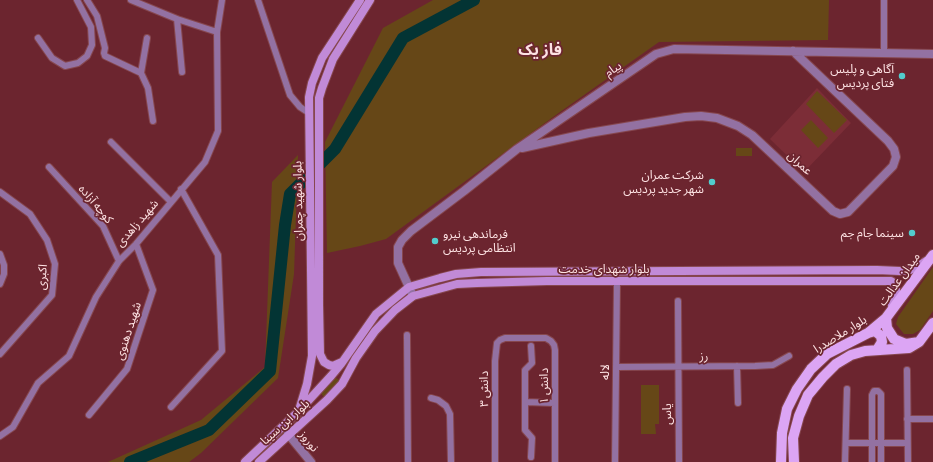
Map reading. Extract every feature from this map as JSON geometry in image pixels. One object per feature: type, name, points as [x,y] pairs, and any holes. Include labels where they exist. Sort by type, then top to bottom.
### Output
[{"type":"main road","name":"بلوار شهید چمران","points":[[297,413],[304,396],[310,369],[312,349],[309,97],[316,69],[360,0]]},
{"type":"main road","name":"بلوار شهید چمران","points":[[337,378],[329,365],[324,362],[320,354],[318,154],[319,98],[333,59],[370,0]]},
{"type":"main road","points":[[309,113],[319,112]]},
{"type":"main road","name":"بلوار شهدای خدمت","points":[[327,400],[343,363],[376,314],[409,287],[456,274],[481,272],[900,271],[918,267],[932,256]]},
{"type":"main road","name":"میدان عدالت","points":[[919,342],[906,344],[894,340],[887,328],[886,318],[932,256]]},
{"type":"main road","name":"بلوار شهدای خدمت","points":[[337,378],[348,372],[364,345],[383,322],[413,296],[457,284],[547,281],[891,281],[896,290],[896,298],[886,318]]},
{"type":"main road","name":"بلوار ملاصدرا","points":[[781,462],[782,433],[787,409],[797,389],[811,369],[827,354],[868,333],[886,318]]},
{"type":"main road","points":[[919,342],[933,323]]},
{"type":"main road","points":[[868,333],[875,331],[880,336],[882,342],[877,350]]},
{"type":"main road","name":"بلوار ملاصدرا","points":[[794,462],[794,438],[799,416],[808,395],[836,364],[851,355],[865,351],[909,348],[919,342]]},
{"type":"main road","points":[[329,365],[343,363]]},
{"type":"main road","points":[[343,363],[340,368],[340,373],[342,374],[348,372]]},
{"type":"main road","points":[[310,369],[312,381],[321,397],[327,400]]},
{"type":"main road","name":"بلوار ابن سینا","points":[[245,462],[308,402],[317,390],[337,378]]},
{"type":"main road","name":"بلوار ابن سینا","points":[[259,462],[327,400]]},
{"type":"street","points":[[38,38],[52,58],[65,66],[78,63],[88,56],[92,45],[91,27],[77,0]]},
{"type":"street","points":[[88,0],[97,16],[105,48],[105,56],[141,73]]},
{"type":"street","points":[[130,0],[177,19],[217,32]]},
{"type":"street","name":"شهید زاهدی","points":[[0,436],[13,427],[38,383],[69,356],[96,297],[119,261],[136,244],[205,162],[218,131],[217,32],[222,0]]},
{"type":"street","points":[[258,0],[290,95],[300,107],[309,113]]},
{"type":"street","points":[[884,0],[884,52]]},
{"type":"street","points":[[177,19],[182,72]]},
{"type":"street","points":[[147,38],[141,73],[148,88],[153,121]]},
{"type":"street","name":"پیام","points":[[413,296],[398,263],[398,247],[402,240],[412,230],[517,149],[646,60],[664,51],[674,49],[933,54]]},
{"type":"street","name":"عمران","points":[[517,149],[589,133],[685,117],[701,116],[717,118],[738,126],[752,135],[833,211],[840,214],[848,212],[893,166],[896,157],[894,149],[888,141],[793,51]]},
{"type":"street","points":[[111,142],[171,202]]},
{"type":"street","name":"کوچه آزاده","points":[[49,167],[103,226],[119,261]]},
{"type":"street","points":[[171,407],[222,351],[218,255],[181,189]]},
{"type":"street","name":"اکبری","points":[[0,192],[30,214],[47,240],[56,264],[52,295],[0,354]]},
{"type":"street","name":"شهید دهنوی","points":[[89,415],[127,369],[153,290],[136,244]]},
{"type":"street","points":[[0,254],[4,265],[4,274],[0,284]]},
{"type":"street","name":"لاله","points":[[615,462],[617,282]]},
{"type":"street","name":"یاس","points":[[678,301],[678,462]]},
{"type":"street","points":[[407,335],[408,462]]},
{"type":"street","name":"دانش ۳","points":[[495,462],[497,343],[505,338],[522,338]]},
{"type":"street","name":"دانش ۱","points":[[522,338],[546,338],[554,345],[555,462]]},
{"type":"street","points":[[531,346],[532,363],[525,370],[525,430],[532,438],[532,457]]},
{"type":"street","name":"رز","points":[[616,367],[773,365],[789,356]]},
{"type":"street","points":[[738,366],[738,403]]},
{"type":"street","points":[[907,370],[908,462]]},
{"type":"street","points":[[845,462],[846,389]]},
{"type":"street","points":[[872,462],[872,395],[874,391],[878,391],[881,394],[881,462]]},
{"type":"street","points":[[431,398],[438,400],[446,406],[450,414],[451,462]]},
{"type":"street","points":[[525,402],[555,403]]},
{"type":"street","points":[[908,419],[933,419]]},
{"type":"street","name":"نوروز","points":[[288,434],[310,462]]},
{"type":"street","points":[[846,443],[908,443]]},
{"type":"shaded area","points":[[433,0],[829,0],[828,40],[659,42],[386,239],[327,253],[325,142],[383,28]]},
{"type":"shaded area","points":[[817,88],[851,123],[804,172],[770,139]]},
{"type":"shaded area","points":[[817,91],[847,120],[834,133],[806,104]]},
{"type":"shaded area","points":[[811,120],[828,138],[818,148],[801,130]]},
{"type":"shaded area","points":[[736,148],[752,148],[752,156],[736,156]]},
{"type":"shaded area","points":[[298,155],[294,274],[278,378],[201,453],[189,462],[108,462],[201,420],[265,367],[272,182]]},
{"type":"shaded area","points":[[933,267],[933,311],[920,330],[913,334],[904,334],[896,324],[898,317]]},
{"type":"shaded area","points":[[334,377],[340,382],[326,397],[323,396],[320,392]]},
{"type":"shaded area","points":[[641,385],[659,385],[659,424],[655,424],[656,434],[641,434]]},
{"type":"waterway","points":[[130,462],[209,430],[270,371],[285,225],[290,194],[335,149],[403,38],[474,0]]},
{"type":"place","name":"آگاهی و پلیس فتای پردیس","points":[[902,76]]},
{"type":"place","name":"شرکت عمران شهر جدید پردیس","points":[[712,182]]},
{"type":"place","name":"سینما جام جم","points":[[912,233]]},
{"type":"place","name":"فرماندهی نیرو انتظامی پردیس","points":[[435,241]]},
{"type":"district","name":"فاز یک","points":[[540,50]]}]
